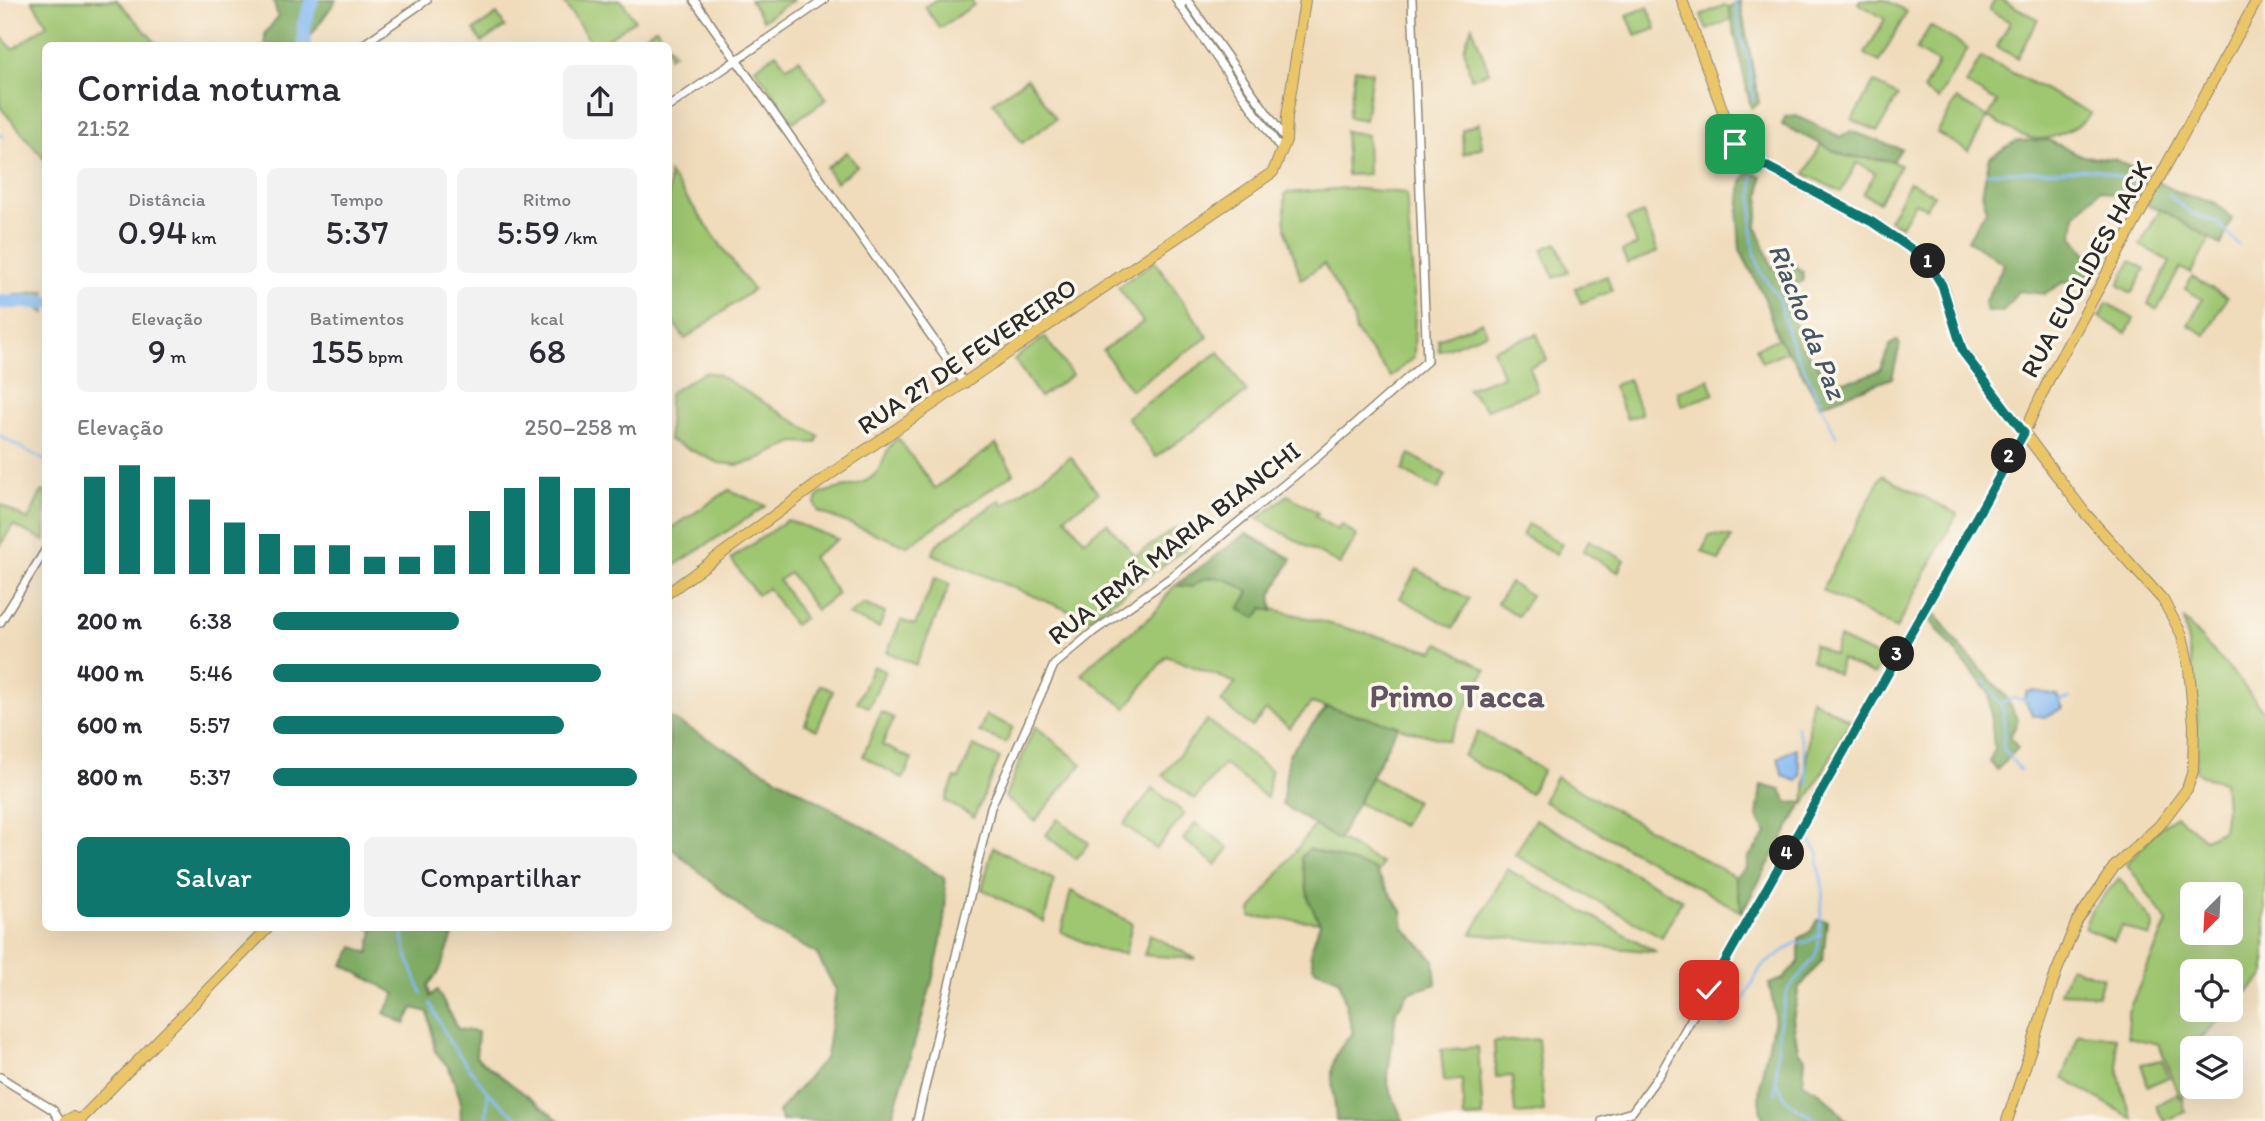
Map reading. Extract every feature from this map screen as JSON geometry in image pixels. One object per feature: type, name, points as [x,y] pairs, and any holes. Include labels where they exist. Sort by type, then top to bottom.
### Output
[{"type":"main road","points":[[1284,146],[1305,0]]},
{"type":"main road","points":[[1682,0],[1735,144],[1745,155],[1900,238],[1926,259],[1942,285],[1963,352],[2085,513],[2163,600],[2182,635],[2189,667],[2194,750],[2187,789],[2175,808],[2114,867],[2077,921],[2052,984],[2007,1121]]},
{"type":"main road","name":"RUA EUCLIDES HACK","points":[[2024,433],[2050,377],[2257,0]]},
{"type":"main road","name":"RUA 27 DE FEVEREIRO","points":[[672,590],[832,473],[1264,180],[1273,172],[1284,146]]},
{"type":"main road","points":[[73,1120],[265,931]]},
{"type":"street","points":[[367,42],[427,0]]},
{"type":"street","points":[[694,0],[965,384]]},
{"type":"street","points":[[672,104],[824,0]]},
{"type":"street","points":[[1187,0],[1258,101],[1284,146],[1251,106],[1178,2],[1187,0]]},
{"type":"street","name":"RUA IRMÃ MARIA BIANCHI","points":[[917,1121],[991,807],[1054,665],[1093,632],[1170,579],[1314,460],[1427,361],[1412,0]]},
{"type":"street","points":[[1201,35],[1209,30]]},
{"type":"street","points":[[1251,106],[1258,101]]},
{"type":"street","name":"RUA EUCLIDES HACK","points":[[1602,1121],[1632,1112],[1663,1069],[2024,433]]},
{"type":"street","points":[[0,623],[42,555]]},
{"type":"street","points":[[0,1077],[73,1120]]},
{"type":"green space","points":[[32,0],[117,0],[155,42],[42,42],[42,156],[0,107],[0,36],[13,49],[47,25]]},
{"type":"green space","points":[[273,0],[336,0],[309,42],[265,42],[265,33],[278,17]]},
{"type":"green space","points":[[562,0],[621,0],[635,20],[602,42],[591,42]]},
{"type":"green space","points":[[750,0],[793,0],[763,20]]},
{"type":"green space","points":[[935,0],[971,0],[974,5],[940,28],[925,7]]},
{"type":"green space","points":[[1860,0],[1886,0],[1907,12],[1879,62],[1865,54],[1885,19],[1858,3]]},
{"type":"green space","points":[[1995,0],[2002,0],[2038,19],[2017,58],[1997,47],[2010,22],[1989,10]]},
{"type":"green space","points":[[1740,1],[1759,103],[1751,108],[1729,8]]},
{"type":"green space","points":[[1725,5],[1729,8],[1731,19],[1707,30],[1701,15]]},
{"type":"green space","points":[[1648,7],[1656,29],[1636,36],[1627,15]]},
{"type":"green space","points":[[497,14],[505,27],[482,42],[474,30]]},
{"type":"green space","points":[[1472,26],[1489,72],[1471,79],[1464,48]]},
{"type":"green space","points":[[1930,26],[1968,48],[1938,99],[1923,90],[1938,63],[1916,50]]},
{"type":"green space","points":[[656,28],[666,42],[646,42],[642,37]]},
{"type":"green space","points":[[776,53],[787,67],[799,59],[827,99],[793,122],[755,68]]},
{"type":"green space","points":[[1981,57],[2091,113],[2080,124],[2053,137],[2034,139],[2017,133],[1988,117],[1997,102],[1966,84]]},
{"type":"green space","points":[[1355,69],[1372,72],[1365,120],[1348,117]]},
{"type":"green space","points":[[1027,78],[1056,119],[1022,143],[993,102]]},
{"type":"green space","points":[[1874,82],[1898,96],[1878,131],[1852,120]]},
{"type":"green space","points":[[1957,99],[1988,117],[1968,151],[1937,133]]},
{"type":"green space","points":[[1796,116],[1841,137],[1851,131],[1901,149],[1893,161],[1845,156],[1782,125],[1785,117]]},
{"type":"green space","points":[[1479,123],[1482,147],[1463,154],[1462,130]]},
{"type":"green space","points":[[1345,131],[1367,135],[1368,174],[1347,175]]},
{"type":"green space","points":[[2048,140],[2083,156],[2115,159],[2179,193],[2216,203],[2232,219],[2221,245],[2160,209],[2100,190],[2075,215],[2073,236],[2086,253],[2100,260],[2086,286],[2064,282],[2044,294],[2018,291],[2003,312],[1987,311],[1984,303],[2004,264],[1968,240],[1986,210],[1982,192],[1990,157],[2016,141]]},
{"type":"green space","points":[[1821,144],[1845,156],[1893,161],[1901,165],[1879,202],[1863,194],[1875,173],[1857,163],[1841,192],[1805,174]]},
{"type":"green space","points":[[847,152],[857,166],[836,182],[826,168]]},
{"type":"green space","points":[[1748,172],[1762,176],[1757,227],[1772,268],[1786,258],[1803,272],[1803,281],[1791,287],[1789,293],[1800,344],[1829,380],[1843,381],[1880,370],[1890,345],[1897,340],[1900,345],[1892,378],[1820,405],[1796,362],[1777,337],[1765,299],[1740,250],[1738,220],[1742,182]]},
{"type":"green space","points":[[672,177],[753,290],[685,339],[672,320]]},
{"type":"green space","points":[[1910,182],[1934,195],[1926,208],[1915,202],[1901,226],[1889,220]]},
{"type":"green space","points":[[1348,188],[1406,193],[1415,305],[1414,357],[1391,377],[1356,332],[1353,317],[1324,264],[1301,279],[1285,228],[1285,193]]},
{"type":"green space","points":[[2160,209],[2211,237],[2191,273],[2180,268],[2157,310],[2148,304],[2170,262],[2140,245]]},
{"type":"green space","points":[[1643,213],[1658,252],[1627,264],[1622,251],[1637,245],[1627,219]]},
{"type":"green space","points":[[1557,243],[1569,272],[1554,278],[1542,249]]},
{"type":"green space","points":[[1155,261],[1208,337],[1131,390],[1103,350],[1143,322],[1118,287]]},
{"type":"green space","points":[[2131,261],[2145,269],[2132,293],[2118,285]]},
{"type":"green space","points":[[1607,276],[1612,291],[1581,303],[1575,288]]},
{"type":"green space","points":[[2192,277],[2227,297],[2206,335],[2188,325],[2202,299],[2185,289]]},
{"type":"green space","points":[[42,291],[42,311],[16,295]]},
{"type":"green space","points":[[2107,303],[2134,319],[2126,333],[2099,317]]},
{"type":"green space","points":[[1482,322],[1487,333],[1439,351],[1438,339]]},
{"type":"green space","points":[[1537,334],[1547,360],[1529,367],[1537,390],[1487,409],[1467,389],[1503,376],[1493,349]]},
{"type":"green space","points":[[1786,335],[1792,349],[1762,362],[1756,348]]},
{"type":"green space","points":[[1045,337],[1072,375],[1040,397],[1014,359]]},
{"type":"green space","points":[[1219,352],[1247,392],[1156,457],[1127,417]]},
{"type":"green space","points":[[704,372],[717,374],[819,436],[816,443],[794,442],[754,461],[738,465],[719,463],[672,441],[672,391]]},
{"type":"green space","points":[[1628,379],[1642,414],[1627,419],[1613,386]]},
{"type":"green space","points":[[1709,379],[1714,394],[1682,406],[1677,392]]},
{"type":"green space","points":[[898,438],[935,488],[996,444],[1014,473],[907,546],[819,512],[815,504],[819,495],[869,479],[879,470],[890,446]]},
{"type":"green space","points":[[1410,454],[1446,475],[1438,490],[1402,470]]},
{"type":"green space","points":[[1071,457],[1098,493],[1065,517],[1084,540],[1107,523],[1135,556],[1176,528],[1189,546],[1089,619],[932,554],[937,544],[1000,500],[1003,505]]},
{"type":"green space","points":[[1882,475],[1957,514],[1896,629],[1822,590]]},
{"type":"green space","points":[[729,490],[766,506],[672,567],[672,528]]},
{"type":"green space","points":[[42,491],[42,540],[13,525],[0,546],[0,504],[28,520]]},
{"type":"green space","points":[[1288,495],[1318,513],[1315,516],[1338,530],[1341,524],[1357,536],[1340,565],[1258,519]]},
{"type":"green space","points":[[787,520],[838,539],[812,557],[838,594],[816,610],[790,573],[779,580],[804,618],[794,625],[768,588],[757,595],[731,559]]},
{"type":"green space","points":[[1528,524],[1562,544],[1556,554],[1522,535]]},
{"type":"green space","points":[[1246,534],[1292,559],[1271,595],[1273,611],[1263,608],[1256,618],[1239,609],[1249,592],[1221,578],[1206,578],[1193,587],[1176,585]]},
{"type":"green space","points":[[1248,534],[1276,550],[1246,602],[1434,651],[1439,643],[1486,670],[1448,741],[1311,703],[1290,728],[1266,710],[1252,727],[1221,702],[1236,683],[1166,656],[1126,708],[1082,674],[1099,656],[1148,619],[1176,585],[1186,586]]},
{"type":"green space","points":[[1710,535],[1732,537],[1719,561],[1702,551]]},
{"type":"green space","points":[[1589,540],[1624,560],[1618,572],[1583,551]]},
{"type":"green space","points":[[1417,569],[1469,599],[1453,628],[1400,598]]},
{"type":"green space","points":[[935,578],[950,584],[916,665],[887,652],[901,620],[915,625]]},
{"type":"green space","points":[[1510,583],[1531,595],[1518,616],[1497,603]]},
{"type":"green space","points":[[864,604],[885,613],[879,628],[848,615]]},
{"type":"green space","points":[[1929,606],[1962,649],[2005,695],[2018,721],[2010,737],[2018,748],[1997,770],[1990,762],[1994,748],[1989,693],[1925,614]]},
{"type":"green space","points":[[2184,620],[2235,675],[2265,713],[2265,976],[2243,995],[2243,959],[2180,959],[2180,1022],[2217,1022],[2203,1036],[2180,1036],[2180,1096],[2159,1044],[2128,1037],[2128,1012],[2167,922],[2127,864],[2160,827],[2176,816],[2205,839],[2223,830],[2226,809],[2224,782],[2207,778],[2196,771],[2197,697]]},
{"type":"green space","points":[[1839,638],[1883,659],[1874,675],[1841,659],[1838,674],[1812,660],[1813,644],[1834,655]]},
{"type":"green space","points":[[873,666],[885,671],[869,707],[857,702]]},
{"type":"green space","points":[[820,685],[833,691],[817,730],[805,724]]},
{"type":"green space","points":[[1811,699],[1851,721],[1804,805]]},
{"type":"green space","points":[[1327,707],[1398,726],[1338,840],[1282,804],[1289,754]]},
{"type":"green space","points":[[881,712],[894,718],[882,745],[912,759],[903,779],[863,756]]},
{"type":"green space","points":[[986,715],[1013,727],[1006,743],[979,732]]},
{"type":"green space","points":[[672,719],[880,836],[944,878],[946,902],[943,931],[928,998],[891,1121],[782,1121],[778,1112],[826,1057],[836,990],[816,953],[763,926],[672,849]]},
{"type":"green space","points":[[1207,720],[1271,771],[1267,798],[1224,764],[1195,799],[1163,775]]},
{"type":"green space","points":[[1035,726],[1082,764],[1035,821],[1005,797]]},
{"type":"green space","points":[[1478,732],[1543,770],[1530,794],[1463,756]]},
{"type":"green space","points":[[973,746],[1000,758],[974,817],[945,801],[955,778],[959,779]]},
{"type":"green space","points":[[1371,777],[1416,801],[1402,826],[1358,803]]},
{"type":"green space","points":[[1556,777],[1735,877],[1742,912],[1543,801]]},
{"type":"green space","points":[[1761,785],[1781,790],[1788,803],[1803,802],[1742,912],[1735,877],[1746,869],[1748,858],[1767,833],[1757,817]]},
{"type":"green space","points":[[1153,788],[1185,814],[1156,849],[1124,824]]},
{"type":"green space","points":[[1058,819],[1089,843],[1076,859],[1046,835]]},
{"type":"green space","points":[[1535,819],[1682,900],[1662,937],[1515,855]]},
{"type":"green space","points":[[1196,823],[1229,848],[1216,865],[1183,839]]},
{"type":"green space","points":[[1315,825],[1382,864],[1351,924],[1251,917],[1251,910]]},
{"type":"green space","points":[[993,847],[1054,880],[1044,922],[982,889]]},
{"type":"green space","points":[[1309,849],[1374,869],[1402,911],[1404,928],[1434,960],[1436,984],[1408,993],[1396,1012],[1387,1083],[1403,1121],[1336,1121],[1333,1065],[1336,1055],[1353,1033],[1339,979],[1314,969],[1310,953],[1320,923],[1309,901],[1301,857]]},
{"type":"green space","points":[[1507,869],[1657,952],[1472,934]]},
{"type":"green space","points":[[2119,878],[2154,924],[2150,937],[2122,926],[2114,941],[2084,928],[2091,911]]},
{"type":"green space","points":[[1071,891],[1132,923],[1125,954],[1104,951],[1061,932]]},
{"type":"green space","points":[[1817,920],[1827,921],[1823,959],[1799,988],[1793,1019],[1798,1051],[1805,1057],[1803,1083],[1821,1093],[1847,1121],[1765,1121],[1759,1099],[1774,1017],[1769,984],[1783,979],[1799,962],[1799,938],[1811,931]]},
{"type":"green space","points":[[373,931],[455,931],[439,972],[428,985],[430,996],[437,990],[458,1029],[478,1032],[476,1057],[560,1121],[461,1121],[460,1098],[449,1068],[435,1051],[428,1012],[413,1008],[405,1024],[384,1013],[396,994],[343,965],[354,947],[369,953]]},
{"type":"green space","points":[[1151,935],[1196,959],[1144,955]]},
{"type":"green space","points":[[2070,967],[2103,978],[2098,995],[2060,993]]},
{"type":"green space","points":[[2079,1034],[2116,1037],[2120,1079],[2133,1119],[2063,1078]]},
{"type":"green space","points":[[1538,1039],[1544,1112],[1515,1114],[1512,1076],[1496,1077],[1494,1042]]},
{"type":"green space","points":[[1478,1047],[1483,1117],[1464,1118],[1462,1080],[1444,1081],[1441,1050]]},
{"type":"green space","points":[[2162,1060],[2169,1077],[2148,1086],[2141,1064]]},
{"type":"green space","points":[[2177,1094],[2183,1099],[2186,1112],[2164,1121],[2156,1106]]},
{"type":"water","points":[[2027,692],[2057,695],[2063,708],[2044,717],[2033,715],[2024,699]]},
{"type":"water","points":[[1796,748],[1801,775],[1797,781],[1783,776],[1778,758]]},
{"type":"waterway","points":[[304,42],[304,24],[312,0]]},
{"type":"waterway","name":"Riacho da Paz","points":[[1735,0],[1741,39],[1749,61],[1753,100]]},
{"type":"waterway","points":[[1987,173],[2097,169],[2139,184]]},
{"type":"waterway","name":"Riacho da Paz","points":[[1753,175],[1752,238],[1761,273],[1778,297],[1789,337],[1836,436]]},
{"type":"waterway","points":[[2169,195],[2191,213],[2218,223],[2239,245]]},
{"type":"waterway","points":[[0,302],[42,302]]},
{"type":"waterway","points":[[0,436],[42,459]]},
{"type":"waterway","points":[[1983,681],[2003,712],[2003,748],[2020,770]]},
{"type":"waterway","points":[[2002,703],[2015,698],[2025,700]]},
{"type":"waterway","points":[[2060,700],[2070,698]]},
{"type":"waterway","name":"Riacho da Paz","points":[[1797,726],[1804,749],[1808,785]]},
{"type":"waterway","name":"Riacho da Paz","points":[[1822,804],[1824,796]]},
{"type":"waterway","points":[[1775,1094],[1779,1028],[1787,991],[1814,958],[1818,948],[1823,889],[1818,862],[1820,854],[1806,837],[1816,812]]},
{"type":"waterway","points":[[403,931],[406,951],[422,993]]},
{"type":"waterway","points":[[1721,1027],[1739,1009],[1761,967],[1795,943],[1806,942],[1821,934]]},
{"type":"waterway","points":[[430,1003],[449,1041],[488,1093],[522,1121]]},
{"type":"waterway","points":[[1776,1081],[1787,1101],[1818,1121]]},
{"type":"waterway","points":[[486,1121],[488,1093]]},
{"type":"district","name":"Primo Tacca","points":[[1457,695]]},
{"type":"route","points":[[1709,990],[2014,446],[2024,433],[1998,402],[1963,352],[1942,285],[1917,250],[1872,222],[1745,155],[1735,144]]}]
